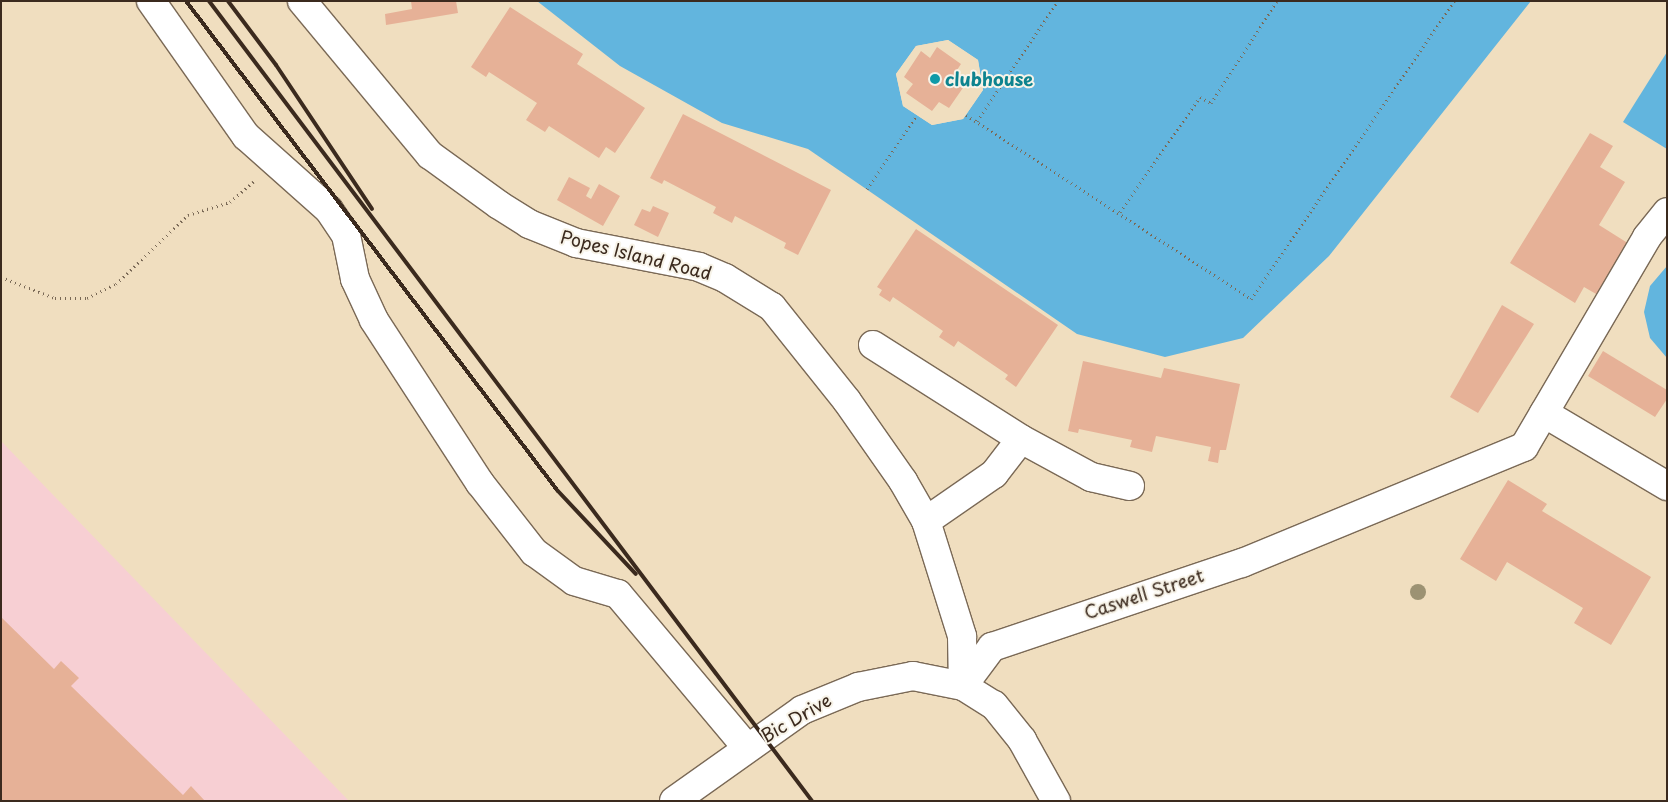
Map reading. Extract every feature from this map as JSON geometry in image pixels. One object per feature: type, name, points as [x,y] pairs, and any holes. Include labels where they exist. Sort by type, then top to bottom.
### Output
[{"type":"street","points":[[151,1],[246,136],[273,163],[328,210],[346,234],[355,279],[374,320],[480,483],[534,552],[574,581],[618,594],[747,748]]},
{"type":"street","name":"Popes Island Road","points":[[302,1],[430,155],[499,206],[529,224],[576,243],[699,267],[725,278],[772,307],[847,401],[904,481],[926,521],[962,636],[963,686]]},
{"type":"street","name":"Caswell Street","points":[[963,686],[992,647],[1242,563],[1524,446],[1647,237],[1667,212]]},
{"type":"street","points":[[873,345],[1021,439],[1091,478],[1130,486]]},
{"type":"street","points":[[1544,413],[1667,486]]},
{"type":"street","points":[[926,521],[994,474],[1021,439]]},
{"type":"street","name":"Bic Drive","points":[[674,801],[802,710],[858,687],[914,676],[963,686],[980,694],[1009,721],[1056,801]]},
{"type":"path","points":[[976,121],[1058,1]]},
{"type":"path","points":[[1120,212],[1200,97],[1210,103],[1277,1]]},
{"type":"path","points":[[966,114],[1120,212],[1251,299],[1454,1]]},
{"type":"path","points":[[867,189],[917,116]]},
{"type":"path","points":[[1,277],[54,298],[87,298],[116,284],[188,215],[230,202],[273,163]]},
{"type":"shaded area","points":[[1,441],[349,801],[1,801]]},
{"type":"water","points":[[537,1],[1531,1],[1329,256],[1243,338],[1165,357],[1077,334],[808,149],[722,123],[620,66]],"holes":[[[948,40],[978,60],[983,90],[963,119],[932,125],[903,106],[896,74],[916,46]]]},
{"type":"water","points":[[1667,52],[1667,149],[1623,122]]},
{"type":"water","points":[[1667,266],[1667,358],[1650,338],[1644,312],[1650,286]]},
{"type":"pier","points":[[948,40],[978,60],[983,90],[963,119],[932,125],[903,106],[896,74],[916,46]],"holes":[[[947,42],[975,61],[980,90],[962,117],[932,122],[905,105],[899,74],[917,48]]]},
{"type":"building","points":[[411,1],[456,1],[458,13],[386,25],[385,14],[412,9]]},
{"type":"building","points":[[510,7],[583,54],[577,64],[645,108],[615,153],[606,147],[599,158],[549,126],[545,132],[526,120],[537,103],[489,72],[486,77],[471,67]]},
{"type":"building","name":"clubhouse","points":[[937,47],[961,64],[955,73],[967,82],[949,108],[939,102],[932,111],[906,93],[913,84],[904,77],[921,51],[930,58]]},
{"type":"building","points":[[683,114],[831,190],[798,255],[784,248],[786,243],[735,216],[732,223],[713,213],[716,207],[664,180],[662,184],[650,178]]},
{"type":"building","points":[[1590,133],[1613,146],[1600,167],[1625,182],[1599,225],[1634,247],[1603,298],[1584,287],[1575,303],[1510,263]]},
{"type":"building","points":[[569,177],[590,188],[586,196],[591,199],[599,184],[620,196],[603,226],[557,200]]},
{"type":"building","points":[[653,206],[669,213],[658,237],[634,225],[642,209],[650,212]]},
{"type":"building","points":[[916,229],[1058,325],[1016,387],[1005,379],[1008,375],[958,341],[954,347],[939,337],[943,331],[893,297],[890,302],[879,295],[882,290],[877,287]]},
{"type":"building","points":[[1502,305],[1534,324],[1478,413],[1450,397]]},
{"type":"building","points":[[1603,351],[1667,390],[1667,399],[1655,417],[1588,376]]},
{"type":"building","points":[[1083,361],[1161,378],[1164,368],[1240,384],[1226,450],[1220,450],[1218,463],[1208,461],[1211,447],[1156,436],[1152,452],[1130,447],[1132,440],[1079,429],[1078,433],[1068,431]]},
{"type":"building","points":[[1508,480],[1547,504],[1542,511],[1651,577],[1611,645],[1574,623],[1583,608],[1507,562],[1496,581],[1460,559]]},
{"type":"building","points":[[1,617],[54,669],[61,661],[79,678],[71,686],[183,795],[191,786],[205,801],[1,801]]},
{"type":"railway","points":[[186,1],[557,490],[636,574]]},
{"type":"railway","points":[[209,1],[812,801]]},
{"type":"railway","points":[[228,1],[276,65],[372,209]]},
{"type":"place","name":"clubhouse","points":[[935,79]]}]
